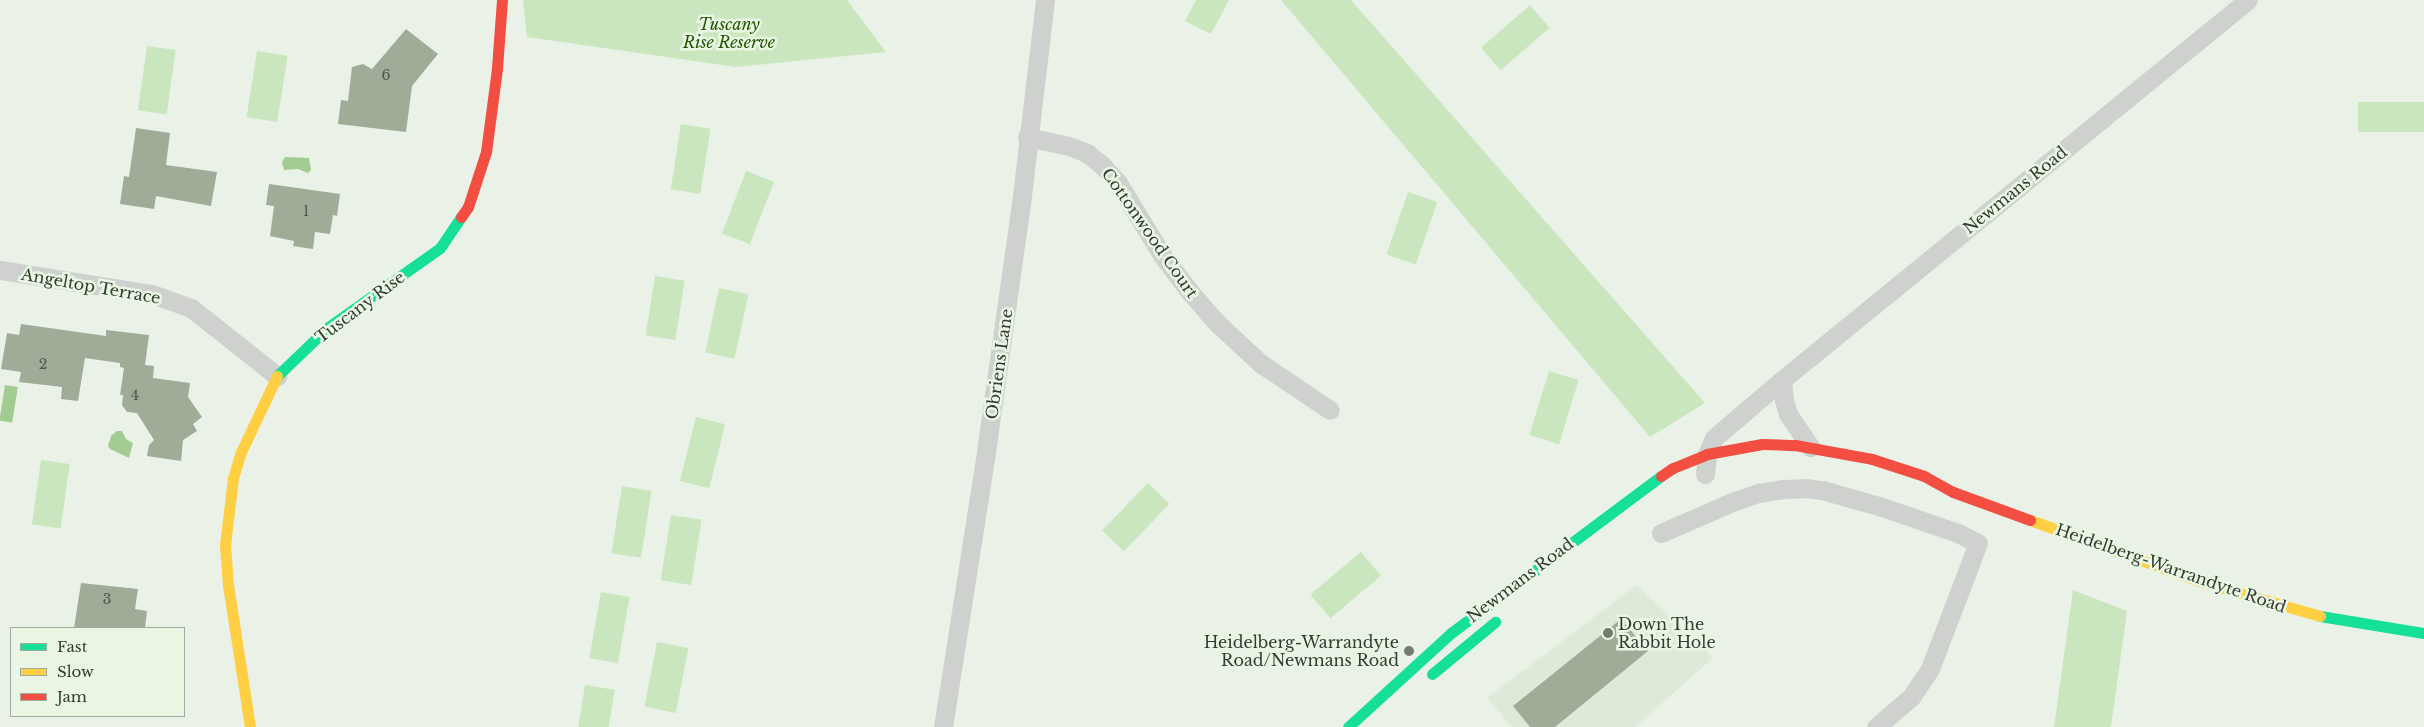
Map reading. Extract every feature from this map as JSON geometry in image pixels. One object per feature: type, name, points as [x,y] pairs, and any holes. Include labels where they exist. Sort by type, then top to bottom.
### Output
[{"type":"main road","name":"Tuscany Rise","points":[[250,727],[228,585],[225,545],[233,478],[241,452],[277,376],[327,328],[440,248],[468,207],[486,152],[497,68],[502,0]]},
{"type":"main road","name":"Heidelberg-Warrandyte Road","points":[[1705,469],[1762,444],[1810,447],[1872,459],[1924,476],[1953,492]]},
{"type":"main road","name":"Newmans Road","points":[[1348,727],[1451,633],[1648,484],[1673,468],[1705,469]]},
{"type":"main road","name":"Heidelberg-Warrandyte Road","points":[[1886,476],[1953,492],[2199,581],[2247,596],[2332,619],[2424,633]]},
{"type":"main road","name":"Newmans Road","points":[[1580,552],[1622,520]]},
{"type":"main road","name":"Newmans Road","points":[[1426,679],[1502,616]]},
{"type":"street","name":"Obriens Lane","points":[[943,727],[987,445],[1021,204],[1045,0]]},
{"type":"street","name":"Newmans Road","points":[[1705,469],[1714,438],[1782,380],[2248,0]]},
{"type":"street","name":"Cottonwood Court","points":[[1028,137],[1069,146],[1087,153],[1102,165],[1118,183],[1162,255],[1216,322],[1260,363],[1330,410]]},
{"type":"street","name":"Angeltop Terrace","points":[[0,270],[152,294],[191,308],[277,376]]},
{"type":"street","points":[[1782,380],[1784,400],[1788,414],[1810,447]]},
{"type":"street","points":[[1660,533],[1732,502],[1782,489],[1805,488],[1822,490],[1882,507],[1958,533],[1978,543],[1930,669],[1911,697],[1876,727]]},
{"type":"shaded area","points":[[285,157],[309,158],[311,170],[308,173],[298,169],[284,170],[282,162]]},
{"type":"shaded area","points":[[5,385],[18,387],[12,423],[0,421]]},
{"type":"shaded area","points":[[117,431],[122,431],[126,439],[133,443],[129,458],[110,449],[108,446],[111,436]]},
{"type":"shaded area","points":[[1637,585],[1713,658],[1635,727],[1512,727],[1487,698]]},
{"type":"green space","name":"Tuscany Rise Reserve","points":[[523,0],[847,0],[886,52],[736,67],[527,37]]},
{"type":"green space","points":[[1196,0],[1229,0],[1211,34],[1185,21]]},
{"type":"green space","points":[[1281,0],[1351,0],[1705,403],[1650,437]]},
{"type":"green space","points":[[1530,5],[1550,28],[1501,70],[1481,48]]},
{"type":"green space","points":[[147,46],[176,50],[167,114],[138,110]]},
{"type":"green space","points":[[257,51],[288,56],[277,122],[247,117]]},
{"type":"green space","points":[[2358,102],[2424,102],[2424,132],[2358,132]]},
{"type":"green space","points":[[681,124],[711,129],[700,194],[671,189]]},
{"type":"green space","points":[[746,171],[774,182],[750,244],[722,234]]},
{"type":"green space","points":[[1408,192],[1437,202],[1416,264],[1387,254]]},
{"type":"green space","points":[[655,276],[685,281],[675,340],[646,335]]},
{"type":"green space","points":[[719,288],[748,294],[735,359],[705,353]]},
{"type":"green space","points":[[1549,371],[1579,380],[1559,444],[1529,435]]},
{"type":"green space","points":[[696,417],[725,424],[709,488],[680,481]]},
{"type":"green space","points":[[41,460],[70,464],[61,528],[32,524]]},
{"type":"green space","points":[[1148,483],[1170,504],[1124,551],[1102,530]]},
{"type":"green space","points":[[622,486],[652,491],[641,558],[611,553]]},
{"type":"green space","points":[[671,515],[702,520],[691,585],[661,580]]},
{"type":"green space","points":[[1361,552],[1381,576],[1330,618],[1310,594]]},
{"type":"green space","points":[[2073,590],[2127,611],[2111,727],[2054,727]]},
{"type":"green space","points":[[601,592],[630,597],[618,663],[589,658]]},
{"type":"green space","points":[[657,642],[688,648],[676,713],[644,707]]},
{"type":"green space","points":[[585,685],[615,690],[609,727],[578,727]]},
{"type":"building","points":[[406,29],[438,54],[412,86],[406,132],[338,124],[341,100],[348,101],[352,67],[363,64],[372,69]]},
{"type":"building","points":[[136,128],[170,133],[166,165],[217,172],[211,206],[156,196],[154,209],[120,204],[124,176],[129,177]]},
{"type":"building","points":[[269,184],[340,194],[337,216],[333,215],[330,234],[315,232],[313,249],[293,246],[294,241],[270,236],[274,206],[266,205]]},
{"type":"building","points":[[21,324],[106,336],[106,330],[149,335],[145,365],[154,366],[153,378],[190,383],[188,397],[202,417],[193,424],[197,431],[183,440],[181,461],[147,456],[149,445],[154,440],[137,413],[127,412],[122,405],[123,395],[120,395],[124,368],[120,367],[120,363],[85,358],[78,401],[61,399],[62,387],[19,382],[21,372],[1,369],[7,333],[19,335]]},
{"type":"building","points":[[81,583],[138,589],[135,609],[147,611],[145,627],[74,627]]},
{"type":"building","points":[[1621,619],[1648,651],[1555,727],[1530,727],[1513,706]]},
{"type":"traffic: fast","points":[[277,376],[327,328],[440,248],[461,217]]},
{"type":"traffic: fast","points":[[1348,727],[1451,633],[1661,476]]},
{"type":"traffic: fast","points":[[2320,616],[2424,633]]},
{"type":"traffic: fast","points":[[1432,674],[1495,622]]},
{"type":"traffic: slow","points":[[250,727],[228,585],[225,545],[233,478],[241,452],[277,376]]},
{"type":"traffic: slow","points":[[2030,520],[2199,581],[2320,616]]},
{"type":"traffic: jam","points":[[461,217],[468,207],[486,152],[497,68],[502,0]]},
{"type":"traffic: jam","points":[[1661,476],[1673,468],[1707,454],[1762,444],[1795,445],[1872,459],[1924,476],[1953,492],[2030,520]]},
{"type":"place","name":"Down The Rabbit Hole","points":[[1608,633]]},
{"type":"place","name":"Heidelberg-Warrandyte Road/Newmans Road","points":[[1409,651]]}]
